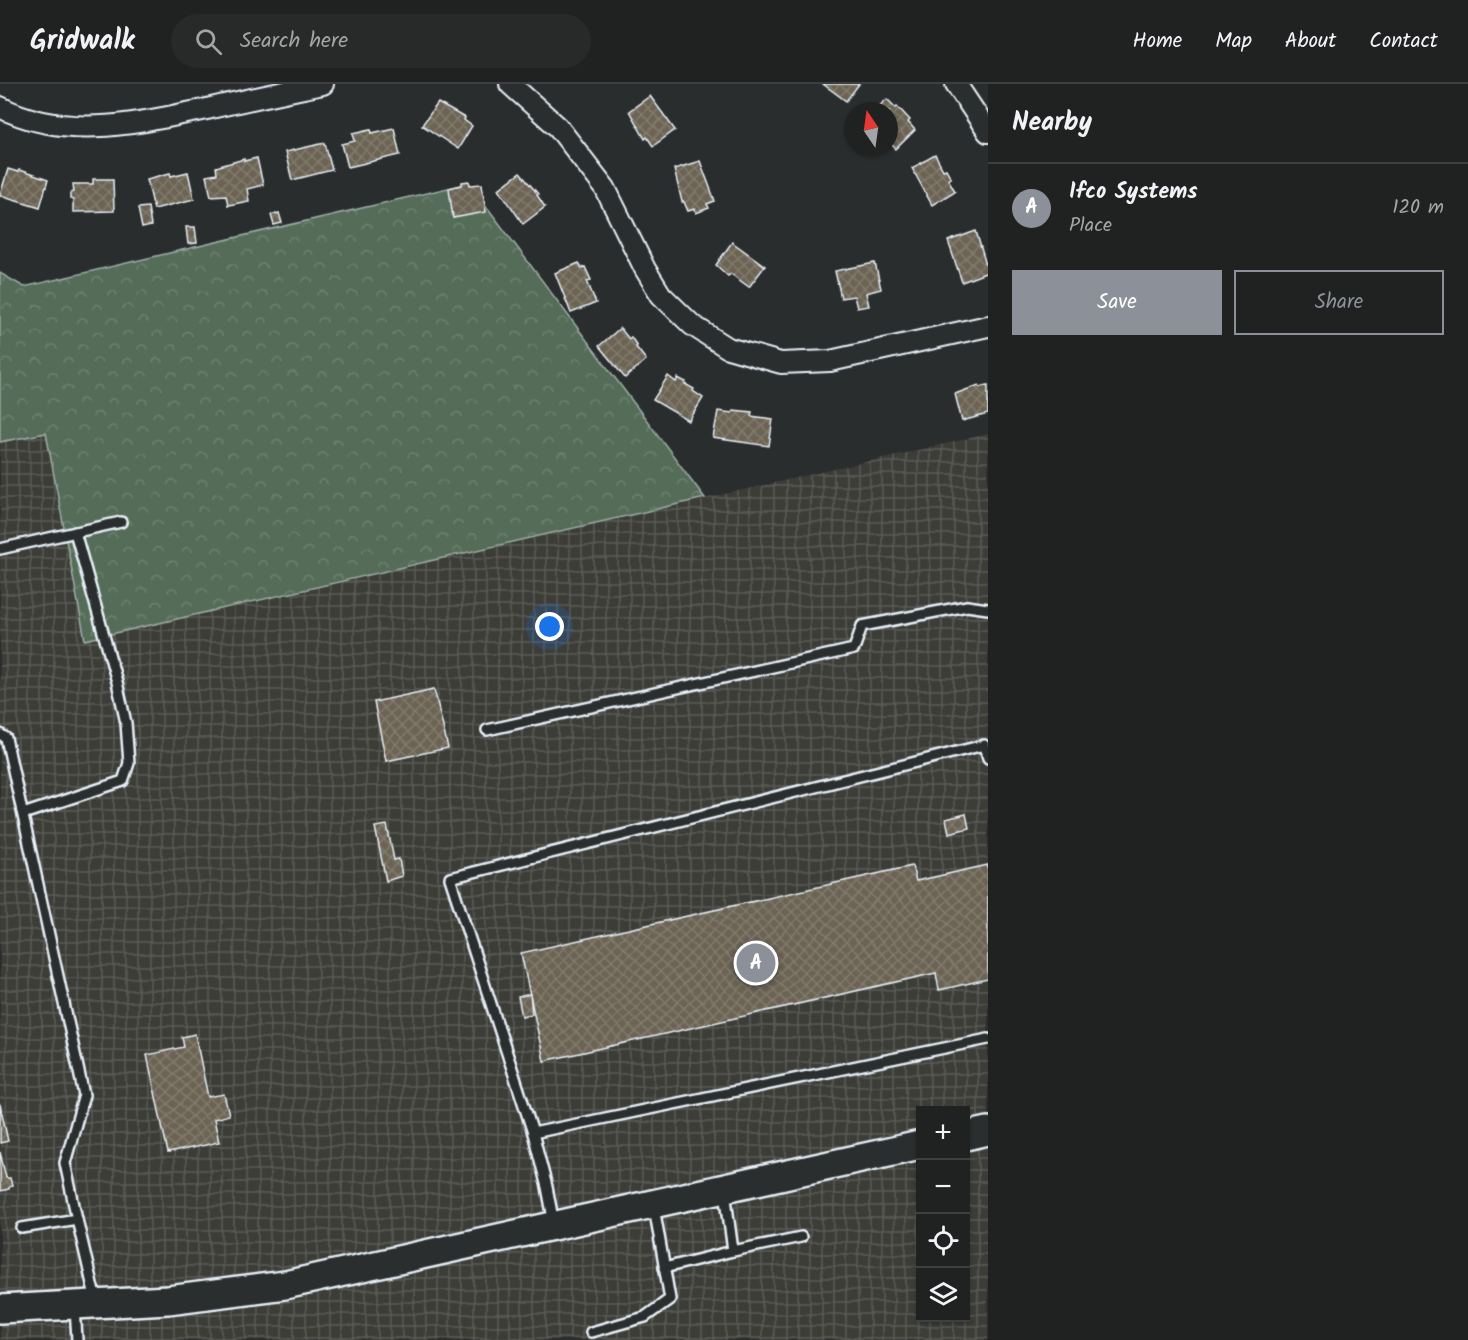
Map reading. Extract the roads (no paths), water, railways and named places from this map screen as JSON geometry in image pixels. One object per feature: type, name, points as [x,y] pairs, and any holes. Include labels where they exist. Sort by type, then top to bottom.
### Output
[{"type":"street","points":[[0,107],[42,121],[87,127],[128,125],[323,84]]},
{"type":"street","points":[[510,84],[558,127],[605,188],[645,269],[662,295],[692,325],[728,348],[781,363],[830,361],[988,326]]},
{"type":"street","points":[[956,84],[988,132]]},
{"type":"street","points":[[970,1135],[988,1131]]},
{"type":"street","points":[[0,1309],[168,1300],[285,1285],[916,1146]]},
{"type":"lane","points":[[0,549],[121,522]]},
{"type":"lane","points":[[23,814],[123,781],[129,763],[126,723],[117,682],[75,532]]},
{"type":"lane","points":[[487,730],[854,649],[862,626],[967,606],[988,609]]},
{"type":"lane","points":[[0,734],[6,738],[84,1095],[65,1164],[77,1220],[86,1304],[77,1340]]},
{"type":"lane","points":[[554,1226],[547,1187],[532,1134],[450,878],[986,744],[988,758]]},
{"type":"lane","points":[[532,1134],[988,1039]]},
{"type":"lane","points":[[725,1189],[733,1251]]},
{"type":"lane","points":[[591,1332],[645,1317],[670,1299],[653,1204]]},
{"type":"lane","points":[[22,1228],[77,1220]]},
{"type":"lane","points":[[664,1268],[801,1237]]},
{"type":"place","name":"Ifco Systems","points":[[756,963]]}]
